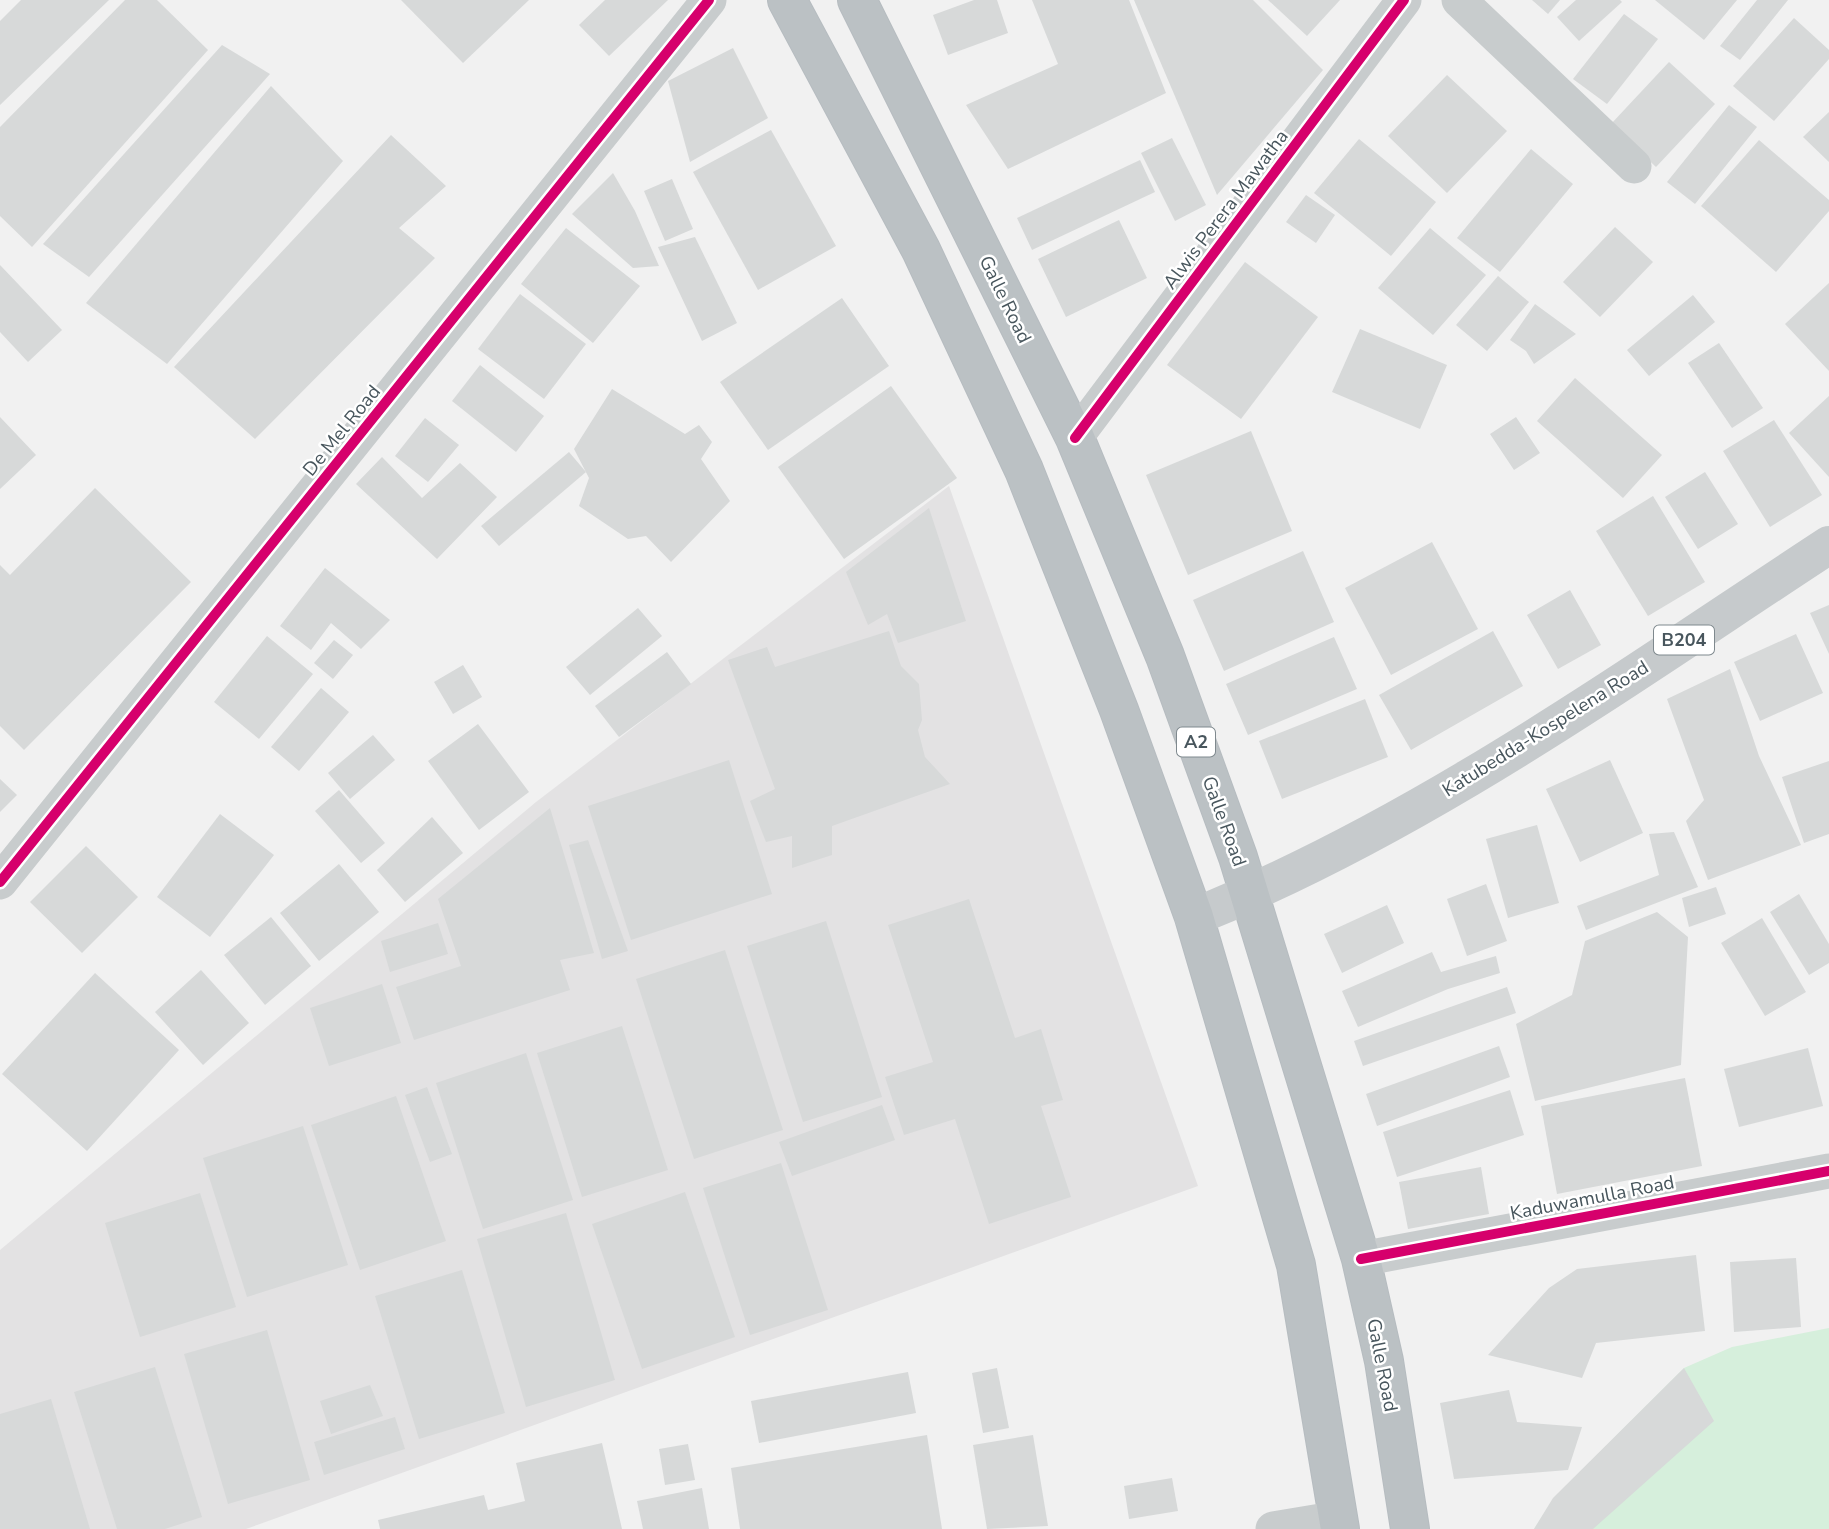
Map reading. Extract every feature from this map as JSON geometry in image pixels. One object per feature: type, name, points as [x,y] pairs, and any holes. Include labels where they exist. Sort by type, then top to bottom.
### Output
[{"type":"highway","points":[[787,0],[921,250],[1024,470],[1119,710],[1194,917],[1296,1265],[1339,1523]]},
{"type":"highway","name":"Galle Road","points":[[857,0],[1075,438],[1165,656],[1252,894],[1361,1259],[1384,1361],[1410,1529]]},
{"type":"main road","name":"Katubedda-Kospelena Road","points":[[1194,917],[1252,894],[1400,819],[1539,734],[1829,545]]},
{"type":"street","name":"De Mel Road","points":[[0,882],[709,0]]},
{"type":"street","name":"Alwis Perera Mawatha","points":[[1075,438],[1404,0]]},
{"type":"street","points":[[1459,0],[1634,166]]},
{"type":"street","name":"Kaduwamulla Road","points":[[1361,1259],[1829,1171]]},
{"type":"street","points":[[1273,1529],[1339,1523]]},
{"type":"shaded area","points":[[949,486],[1198,1186],[246,1529],[0,1529],[0,1250],[536,802]]},
{"type":"green space","points":[[1829,1328],[1829,1529],[1534,1529],[1554,1498],[1684,1368],[1732,1347]]},
{"type":"building","points":[[21,0],[109,0],[0,105],[0,21]]},
{"type":"building","points":[[125,0],[157,0],[208,50],[32,247],[0,216],[0,127]]},
{"type":"building","points":[[401,0],[529,0],[463,63]]},
{"type":"building","points":[[605,0],[668,0],[609,56],[579,25]]},
{"type":"building","points":[[974,0],[997,0],[1008,33],[948,55],[933,15]]},
{"type":"building","points":[[1032,0],[1129,0],[1166,93],[1008,169],[966,105],[1058,64]]},
{"type":"building","points":[[1134,0],[1253,0],[1323,70],[1217,195]]},
{"type":"building","points":[[1268,0],[1340,0],[1307,36]]},
{"type":"building","points":[[1532,0],[1560,0],[1548,14]]},
{"type":"building","points":[[1576,0],[1622,2],[1579,41],[1557,17]]},
{"type":"building","points":[[1655,0],[1737,0],[1704,40]]},
{"type":"building","points":[[1757,0],[1788,0],[1740,60],[1720,46]]},
{"type":"building","points":[[1624,14],[1658,39],[1607,104],[1573,79]]},
{"type":"building","points":[[1794,18],[1829,50],[1829,59],[1774,121],[1733,86]]},
{"type":"building","points":[[222,45],[270,74],[89,277],[43,244]]},
{"type":"building","points":[[733,48],[768,118],[690,162],[668,81]]},
{"type":"building","points":[[1669,62],[1715,104],[1656,167],[1611,124]]},
{"type":"building","points":[[1447,75],[1507,131],[1447,193],[1388,136]]},
{"type":"building","points":[[271,86],[343,161],[167,364],[86,303]]},
{"type":"building","points":[[1729,105],[1757,127],[1695,204],[1667,182]]},
{"type":"building","points":[[1829,112],[1829,162],[1803,137]]},
{"type":"building","points":[[771,130],[836,246],[758,290],[693,172]]},
{"type":"building","points":[[391,135],[446,186],[399,228],[435,258],[255,439],[174,367]]},
{"type":"building","points":[[1172,138],[1206,205],[1175,221],[1141,153]]},
{"type":"building","points":[[1359,139],[1436,202],[1391,256],[1314,193]]},
{"type":"building","points":[[1759,140],[1829,200],[1829,211],[1776,272],[1701,206]]},
{"type":"building","points":[[1531,149],[1573,184],[1500,272],[1457,238]]},
{"type":"building","points":[[1140,160],[1155,192],[1032,250],[1017,218]]},
{"type":"building","points":[[613,173],[635,211],[659,266],[633,268],[572,214]]},
{"type":"building","points":[[672,179],[693,229],[665,241],[644,191]]},
{"type":"building","points":[[1306,195],[1335,215],[1316,243],[1286,222]]},
{"type":"building","points":[[1119,220],[1147,278],[1066,317],[1038,259]]},
{"type":"building","points":[[1615,227],[1653,262],[1600,317],[1563,282]]},
{"type":"building","points":[[566,228],[640,286],[593,343],[521,284]]},
{"type":"building","points":[[1430,228],[1486,275],[1433,335],[1378,288]]},
{"type":"building","points":[[695,237],[737,323],[702,341],[658,247]]},
{"type":"building","points":[[1245,262],[1318,317],[1241,419],[1167,365]]},
{"type":"building","points":[[0,265],[62,330],[28,362],[0,332]]},
{"type":"building","points":[[1498,276],[1529,302],[1487,351],[1456,325]]},
{"type":"building","points":[[1829,283],[1829,371],[1785,324]]},
{"type":"building","points":[[520,294],[586,344],[544,399],[478,349]]},
{"type":"building","points":[[1693,295],[1715,322],[1649,376],[1627,350]]},
{"type":"building","points":[[842,298],[889,366],[768,450],[720,382]]},
{"type":"building","points":[[1535,304],[1576,334],[1534,364],[1526,351],[1510,340]]},
{"type":"building","points":[[1360,329],[1447,365],[1420,429],[1332,392]]},
{"type":"building","points":[[1719,343],[1763,408],[1732,428],[1688,363]]},
{"type":"building","points":[[480,365],[544,416],[516,452],[452,401]]},
{"type":"building","points":[[1575,378],[1662,455],[1623,498],[1537,421]]},
{"type":"building","points":[[891,386],[957,478],[844,559],[778,467]]},
{"type":"building","points":[[612,389],[685,434],[699,425],[712,442],[701,459],[730,501],[671,562],[646,536],[628,539],[579,506],[589,478],[574,449]]},
{"type":"building","points":[[1829,396],[1829,477],[1789,433]]},
{"type":"building","points":[[0,417],[36,455],[0,489]]},
{"type":"building","points":[[1516,417],[1540,453],[1514,470],[1490,434]]},
{"type":"building","points":[[425,418],[459,445],[428,482],[395,456]]},
{"type":"building","points":[[1774,420],[1822,495],[1770,527],[1723,451]]},
{"type":"building","points":[[1251,431],[1292,531],[1188,575],[1146,475]]},
{"type":"building","points":[[569,452],[586,472],[499,546],[481,526]]},
{"type":"building","points":[[382,457],[422,498],[460,463],[497,497],[437,559],[356,484]]},
{"type":"building","points":[[1705,472],[1738,524],[1698,549],[1665,497]]},
{"type":"building","points":[[95,488],[191,582],[24,750],[0,726],[0,565],[10,575]]},
{"type":"building","points":[[1653,496],[1705,582],[1648,616],[1596,531]]},
{"type":"building","points":[[929,508],[966,621],[898,643],[887,614],[868,625],[846,572]]},
{"type":"building","points":[[1432,542],[1478,629],[1391,675],[1345,588]]},
{"type":"building","points":[[1303,551],[1334,622],[1224,671],[1193,600]]},
{"type":"building","points":[[325,568],[390,620],[361,649],[331,623],[311,650],[280,626]]},
{"type":"building","points":[[1570,590],[1601,645],[1558,669],[1527,615]]},
{"type":"building","points":[[1829,605],[1829,654],[1810,613]]},
{"type":"building","points":[[638,608],[662,636],[590,695],[566,667]]},
{"type":"building","points":[[889,631],[901,666],[919,684],[922,720],[918,730],[925,757],[950,784],[832,826],[832,855],[792,868],[792,836],[766,842],[750,801],[775,789],[728,660],[767,647],[775,667]]},
{"type":"building","points":[[1493,631],[1523,686],[1411,750],[1379,695]]},
{"type":"building","points":[[1796,634],[1823,693],[1760,721],[1734,662]]},
{"type":"building","points":[[267,636],[313,674],[259,739],[214,702]]},
{"type":"building","points":[[1334,637],[1357,689],[1248,735],[1226,684]]},
{"type":"building","points":[[334,640],[353,655],[333,679],[314,663]]},
{"type":"building","points":[[667,652],[691,684],[619,737],[595,706]]},
{"type":"building","points":[[463,665],[482,697],[453,714],[434,682]]},
{"type":"building","points":[[1730,669],[1759,756],[1801,845],[1708,880],[1686,821],[1704,800],[1667,699]]},
{"type":"building","points":[[321,688],[349,712],[299,771],[271,747]]},
{"type":"building","points":[[1365,699],[1388,757],[1282,799],[1259,741]]},
{"type":"building","points":[[478,724],[529,792],[479,830],[428,761]]},
{"type":"building","points":[[373,735],[395,760],[350,799],[328,773]]},
{"type":"building","points":[[729,760],[772,894],[631,940],[588,806]]},
{"type":"building","points":[[1610,760],[1643,833],[1580,862],[1546,789]]},
{"type":"building","points":[[1829,761],[1829,834],[1804,843],[1782,777]]},
{"type":"building","points":[[0,779],[17,795],[0,812]]},
{"type":"building","points":[[339,790],[385,843],[361,863],[315,811]]},
{"type":"building","points":[[550,808],[594,953],[560,960],[570,990],[414,1040],[396,987],[461,966],[438,899]]},
{"type":"building","points":[[220,814],[274,855],[210,937],[157,897]]},
{"type":"building","points":[[432,817],[463,853],[405,902],[377,870]]},
{"type":"building","points":[[1537,825],[1559,903],[1508,918],[1486,839]]},
{"type":"building","points":[[1674,832],[1698,887],[1586,930],[1577,906],[1659,875],[1649,834]]},
{"type":"building","points":[[588,840],[628,951],[602,959],[569,845]]},
{"type":"building","points":[[86,846],[138,897],[82,953],[30,902]]},
{"type":"building","points":[[339,864],[379,912],[319,961],[280,913]]},
{"type":"building","points":[[1486,884],[1507,941],[1467,956],[1447,899]]},
{"type":"building","points":[[1716,887],[1726,914],[1689,927],[1682,898]]},
{"type":"building","points":[[1799,894],[1829,944],[1829,963],[1809,975],[1770,912]]},
{"type":"building","points":[[969,899],[1015,1038],[1041,1029],[1063,1100],[1041,1106],[1071,1197],[989,1224],[955,1119],[904,1135],[885,1077],[933,1062],[888,925]]},
{"type":"building","points":[[1387,905],[1404,943],[1342,973],[1324,934]]},
{"type":"building","points":[[1657,912],[1688,937],[1681,1065],[1535,1101],[1516,1024],[1572,995],[1585,941]]},
{"type":"building","points":[[271,917],[311,966],[265,1005],[224,955]]},
{"type":"building","points":[[1762,918],[1806,992],[1765,1016],[1721,943]]},
{"type":"building","points":[[826,921],[882,1097],[803,1122],[747,946]]},
{"type":"building","points":[[438,923],[448,954],[390,972],[381,941]]},
{"type":"building","points":[[725,950],[783,1130],[694,1159],[636,979]]},
{"type":"building","points":[[1432,952],[1441,972],[1496,956],[1500,973],[1448,989],[1358,1027],[1342,991]]},
{"type":"building","points":[[201,970],[249,1023],[203,1065],[155,1012]]},
{"type":"building","points":[[95,973],[179,1050],[87,1151],[2,1074]]},
{"type":"building","points":[[382,984],[401,1043],[329,1066],[310,1008]]},
{"type":"building","points":[[1507,987],[1516,1013],[1363,1066],[1354,1041]]},
{"type":"building","points":[[622,1026],[668,1170],[582,1197],[537,1053]]},
{"type":"building","points":[[1499,1046],[1510,1077],[1377,1126],[1366,1094]]},
{"type":"building","points":[[1808,1048],[1823,1106],[1739,1127],[1724,1069]]},
{"type":"building","points":[[526,1053],[573,1200],[483,1229],[436,1083]]},
{"type":"building","points":[[1685,1078],[1702,1166],[1557,1194],[1541,1106]]},
{"type":"building","points":[[427,1087],[452,1154],[430,1162],[405,1095]]},
{"type":"building","points":[[1510,1090],[1524,1135],[1397,1177],[1383,1132]]},
{"type":"building","points":[[396,1096],[446,1241],[360,1270],[311,1125]]},
{"type":"building","points":[[882,1105],[895,1140],[792,1176],[779,1142]]},
{"type":"building","points":[[303,1126],[348,1265],[247,1297],[203,1158]]},
{"type":"building","points":[[781,1163],[828,1310],[750,1335],[703,1188]]},
{"type":"building","points":[[1481,1167],[1489,1214],[1408,1229],[1399,1182]]},
{"type":"building","points":[[685,1192],[735,1337],[642,1369],[592,1224]]},
{"type":"building","points":[[200,1193],[236,1307],[140,1337],[105,1223]]},
{"type":"building","points":[[566,1213],[615,1380],[526,1407],[477,1239]]},
{"type":"building","points":[[1696,1255],[1705,1331],[1596,1343],[1582,1378],[1488,1355],[1549,1288],[1577,1269]]},
{"type":"building","points":[[1796,1258],[1801,1327],[1734,1332],[1730,1262]]},
{"type":"building","points":[[462,1270],[505,1413],[419,1439],[375,1296]]},
{"type":"building","points":[[267,1330],[310,1480],[228,1504],[184,1354]]},
{"type":"building","points":[[155,1367],[202,1517],[165,1529],[117,1529],[74,1392]]},
{"type":"building","points":[[997,1368],[1009,1428],[983,1433],[972,1373]]},
{"type":"building","points":[[1684,1368],[1714,1421],[1593,1529],[1534,1529],[1553,1498]]},
{"type":"building","points":[[908,1372],[916,1413],[759,1443],[751,1401]]},
{"type":"building","points":[[370,1385],[383,1416],[331,1434],[320,1401]]},
{"type":"building","points":[[1509,1390],[1517,1422],[1582,1427],[1568,1470],[1454,1479],[1440,1403]]},
{"type":"building","points":[[51,1399],[90,1529],[0,1529],[0,1414]]},
{"type":"building","points":[[395,1417],[405,1449],[324,1475],[314,1442]]},
{"type":"building","points":[[927,1435],[942,1529],[740,1529],[731,1468]]},
{"type":"building","points":[[1033,1435],[1048,1526],[987,1529],[973,1445]]},
{"type":"building","points":[[602,1443],[622,1529],[380,1529],[378,1520],[484,1495],[488,1510],[525,1501],[516,1463]]},
{"type":"building","points":[[688,1444],[695,1480],[665,1485],[659,1449]]},
{"type":"building","points":[[1172,1478],[1178,1511],[1129,1519],[1124,1486]]},
{"type":"building","points":[[702,1488],[709,1529],[643,1529],[637,1501]]},
{"type":"cycle path","points":[[0,882],[709,0]]},
{"type":"cycle path","points":[[1075,438],[1404,0]]},
{"type":"cycle path","points":[[1361,1259],[1829,1171]]}]
